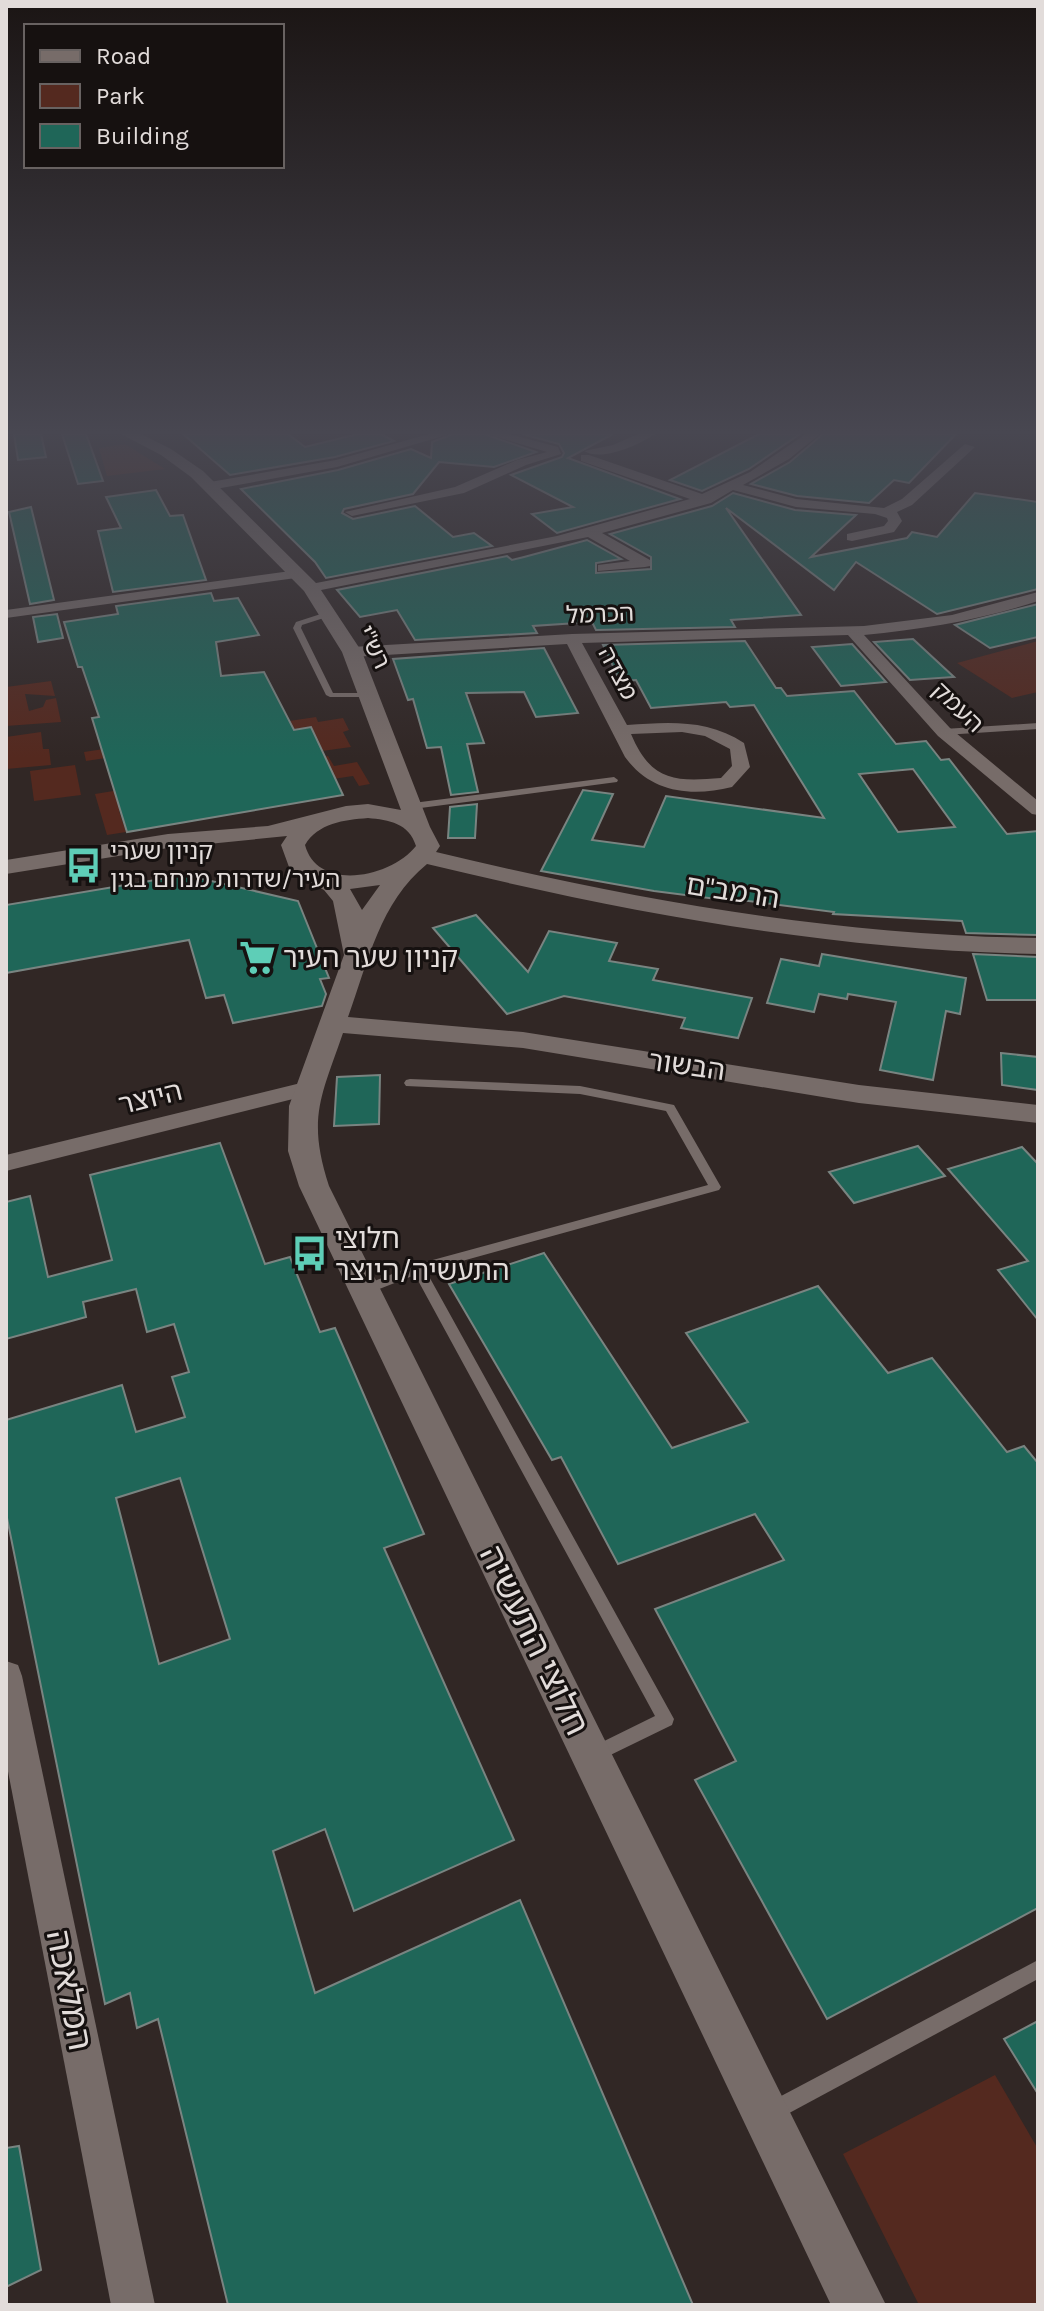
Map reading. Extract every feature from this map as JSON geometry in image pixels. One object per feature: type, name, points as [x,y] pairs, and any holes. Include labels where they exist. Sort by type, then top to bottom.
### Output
[{"type":"street","name":"רש\"י","points":[[265,542],[304,581],[352,652],[400,779],[426,836],[428,846],[414,863]]},
{"type":"street","points":[[6,614],[481,558],[552,542]]},
{"type":"street","points":[[603,568],[645,563],[607,542]]},
{"type":"street","name":"הכרמל","points":[[352,652],[572,639],[852,631],[953,619],[1015,605],[1038,596]]},
{"type":"street","name":"העמק","points":[[852,631],[944,732],[1038,810]]},
{"type":"street","name":"מצדה","points":[[572,639],[620,730],[631,758],[654,779],[690,786],[726,783],[741,767],[738,747],[722,734],[693,727],[620,730]]},
{"type":"street","points":[[6,867],[168,841],[268,833],[380,803],[393,792],[400,779]]},
{"type":"street","points":[[347,812],[416,816]]},
{"type":"street","points":[[296,861],[293,845],[312,823]]},
{"type":"street","points":[[168,841],[226,842],[267,850],[296,861],[322,877],[364,881],[414,863]]},
{"type":"street","name":"הרמב\"ם","points":[[414,863],[807,934],[1038,946]]},
{"type":"street","name":"חלוצי התעשיה","points":[[414,863],[378,903],[303,1106],[303,1151],[314,1186],[364,1290],[859,2305]]},
{"type":"street","name":"חלוצי התעשיה","points":[[322,877],[340,889],[348,902],[356,962]]},
{"type":"street","name":"הבשור","points":[[334,1024],[523,1040],[859,1094],[1038,1114]]},
{"type":"street","name":"היוצר","points":[[6,1163],[309,1088]]},
{"type":"street","name":"המלאכה","points":[[6,1676],[16,1783],[133,2305]]},
{"type":"lane","points":[[327,614],[299,624],[297,628],[330,695],[369,695]]},
{"type":"lane","points":[[944,732],[1038,726]]},
{"type":"lane","points":[[416,816],[614,780]]},
{"type":"lane","points":[[364,1290],[418,1269],[715,1187],[670,1108],[580,1090],[410,1083]]},
{"type":"lane","points":[[418,1269],[666,1719],[592,1756]]},
{"type":"lane","points":[[767,2115],[1038,1969]]},
{"type":"green space","points":[[1038,641],[1038,692],[1012,698],[957,663]]},
{"type":"green space","points":[[51,681],[55,696],[25,694],[29,711],[43,707],[46,700],[56,698],[61,722],[6,726],[6,687]]},
{"type":"green space","points":[[316,717],[318,722],[343,718],[349,730],[343,732],[351,747],[322,751],[310,727],[86,761],[84,752]]},
{"type":"green space","points":[[41,732],[43,749],[49,749],[51,765],[6,769],[6,737]]},
{"type":"green space","points":[[328,756],[334,766],[357,762],[370,784],[359,786],[353,776],[119,811],[126,832],[107,835],[95,794]]},
{"type":"green space","points":[[75,765],[81,795],[34,801],[30,771]]},
{"type":"green space","points":[[995,2075],[1038,2149],[1038,2305],[919,2305],[843,2154]]},
{"type":"building","points":[[16,542],[40,542],[54,600],[30,604]]},
{"type":"building","points":[[101,542],[192,542],[206,580],[113,592]]},
{"type":"building","points":[[295,542],[486,542],[492,546],[326,578]]},
{"type":"building","points":[[580,542],[590,542],[621,559],[596,563],[596,573],[651,569],[651,557],[624,542],[750,542],[801,615],[731,620],[735,627],[596,630],[592,622],[533,626],[537,633],[415,640],[397,610],[360,617],[337,590],[507,556],[512,560]]},
{"type":"building","points":[[771,542],[827,542],[811,557],[888,542],[1038,542],[1038,589],[937,614],[856,562],[834,590]]},
{"type":"building","points":[[211,593],[214,601],[238,598],[259,635],[216,642],[221,676],[264,672],[294,730],[311,727],[343,795],[127,832],[92,718],[99,717],[82,667],[78,667],[64,622],[118,614],[116,606]]},
{"type":"building","points":[[1038,604],[1038,637],[990,648],[955,625]]},
{"type":"building","points":[[57,614],[63,638],[38,642],[33,617]]},
{"type":"building","points":[[913,639],[954,677],[910,680],[874,642]]},
{"type":"building","points":[[745,641],[776,688],[781,688],[787,696],[854,691],[896,744],[926,741],[941,760],[949,759],[1007,834],[1038,831],[1038,935],[966,933],[962,921],[833,914],[654,891],[541,871],[583,790],[613,794],[592,840],[644,847],[666,796],[824,818],[754,705],[730,707],[726,702],[651,708],[636,680],[620,681],[603,645]],"holes":[[[913,769],[955,827],[898,832],[859,774]]]},
{"type":"building","points":[[852,644],[886,682],[841,686],[812,647]]},
{"type":"building","points":[[544,648],[578,713],[536,717],[524,692],[466,693],[484,743],[467,744],[478,792],[451,795],[441,747],[427,748],[413,699],[408,700],[393,659]]},
{"type":"building","points":[[477,804],[475,838],[448,838],[450,807]]},
{"type":"building","name":"קניון שער העיר","points":[[185,875],[298,901],[329,978],[320,979],[326,994],[322,1006],[233,1023],[224,995],[206,998],[189,940],[6,973],[6,905]]},
{"type":"building","points":[[476,915],[528,972],[549,931],[617,943],[609,961],[658,969],[653,980],[752,998],[738,1038],[681,1028],[685,1018],[564,996],[507,1014],[433,928]]},
{"type":"building","points":[[822,954],[966,978],[960,1014],[946,1011],[933,1080],[880,1070],[896,1002],[848,994],[847,999],[819,994],[814,1012],[767,1003],[781,959],[819,966]]},
{"type":"building","points":[[973,954],[1038,957],[1038,1000],[987,1000]]},
{"type":"building","points":[[1001,1053],[1038,1057],[1038,1090],[1002,1085]]},
{"type":"building","points":[[380,1075],[379,1124],[334,1126],[337,1077]]},
{"type":"building","points":[[220,1143],[265,1264],[290,1257],[320,1332],[335,1328],[424,1534],[384,1548],[514,1840],[354,1911],[325,1829],[273,1851],[315,1993],[520,1900],[693,2305],[228,2305],[158,2019],[137,2028],[130,1993],[105,2004],[6,1513],[6,1420],[122,1385],[136,1432],[185,1417],[172,1377],[189,1372],[174,1324],[147,1332],[136,1289],[83,1302],[86,1317],[6,1339],[6,1202],[30,1196],[48,1277],[112,1260],[90,1175]],"holes":[[[180,1478],[230,1639],[159,1664],[116,1498]]]},
{"type":"building","points":[[918,1146],[945,1176],[854,1203],[829,1172]]},
{"type":"building","points":[[1022,1147],[1038,1164],[1038,1320],[998,1270],[1028,1261],[948,1169]]},
{"type":"building","points":[[544,1253],[672,1448],[748,1422],[686,1333],[818,1286],[888,1373],[932,1358],[1007,1452],[1024,1446],[1038,1463],[1038,1908],[827,2019],[695,1780],[736,1761],[655,1609],[784,1560],[755,1514],[618,1564],[561,1457],[552,1460],[449,1284]]},
{"type":"building","points":[[1038,2021],[1038,2094],[1004,2039]]},
{"type":"building","points":[[19,2146],[41,2270],[6,2287],[6,2148]]},
{"type":"place","name":"קניון שערי העיר/שדרות מנחם בגין","points":[[84,865]]},
{"type":"place","name":"קניון שער העיר","points":[[257,957]]},
{"type":"place","name":"חלוצי התעשיה/היוצר","points":[[309,1254]]}]
